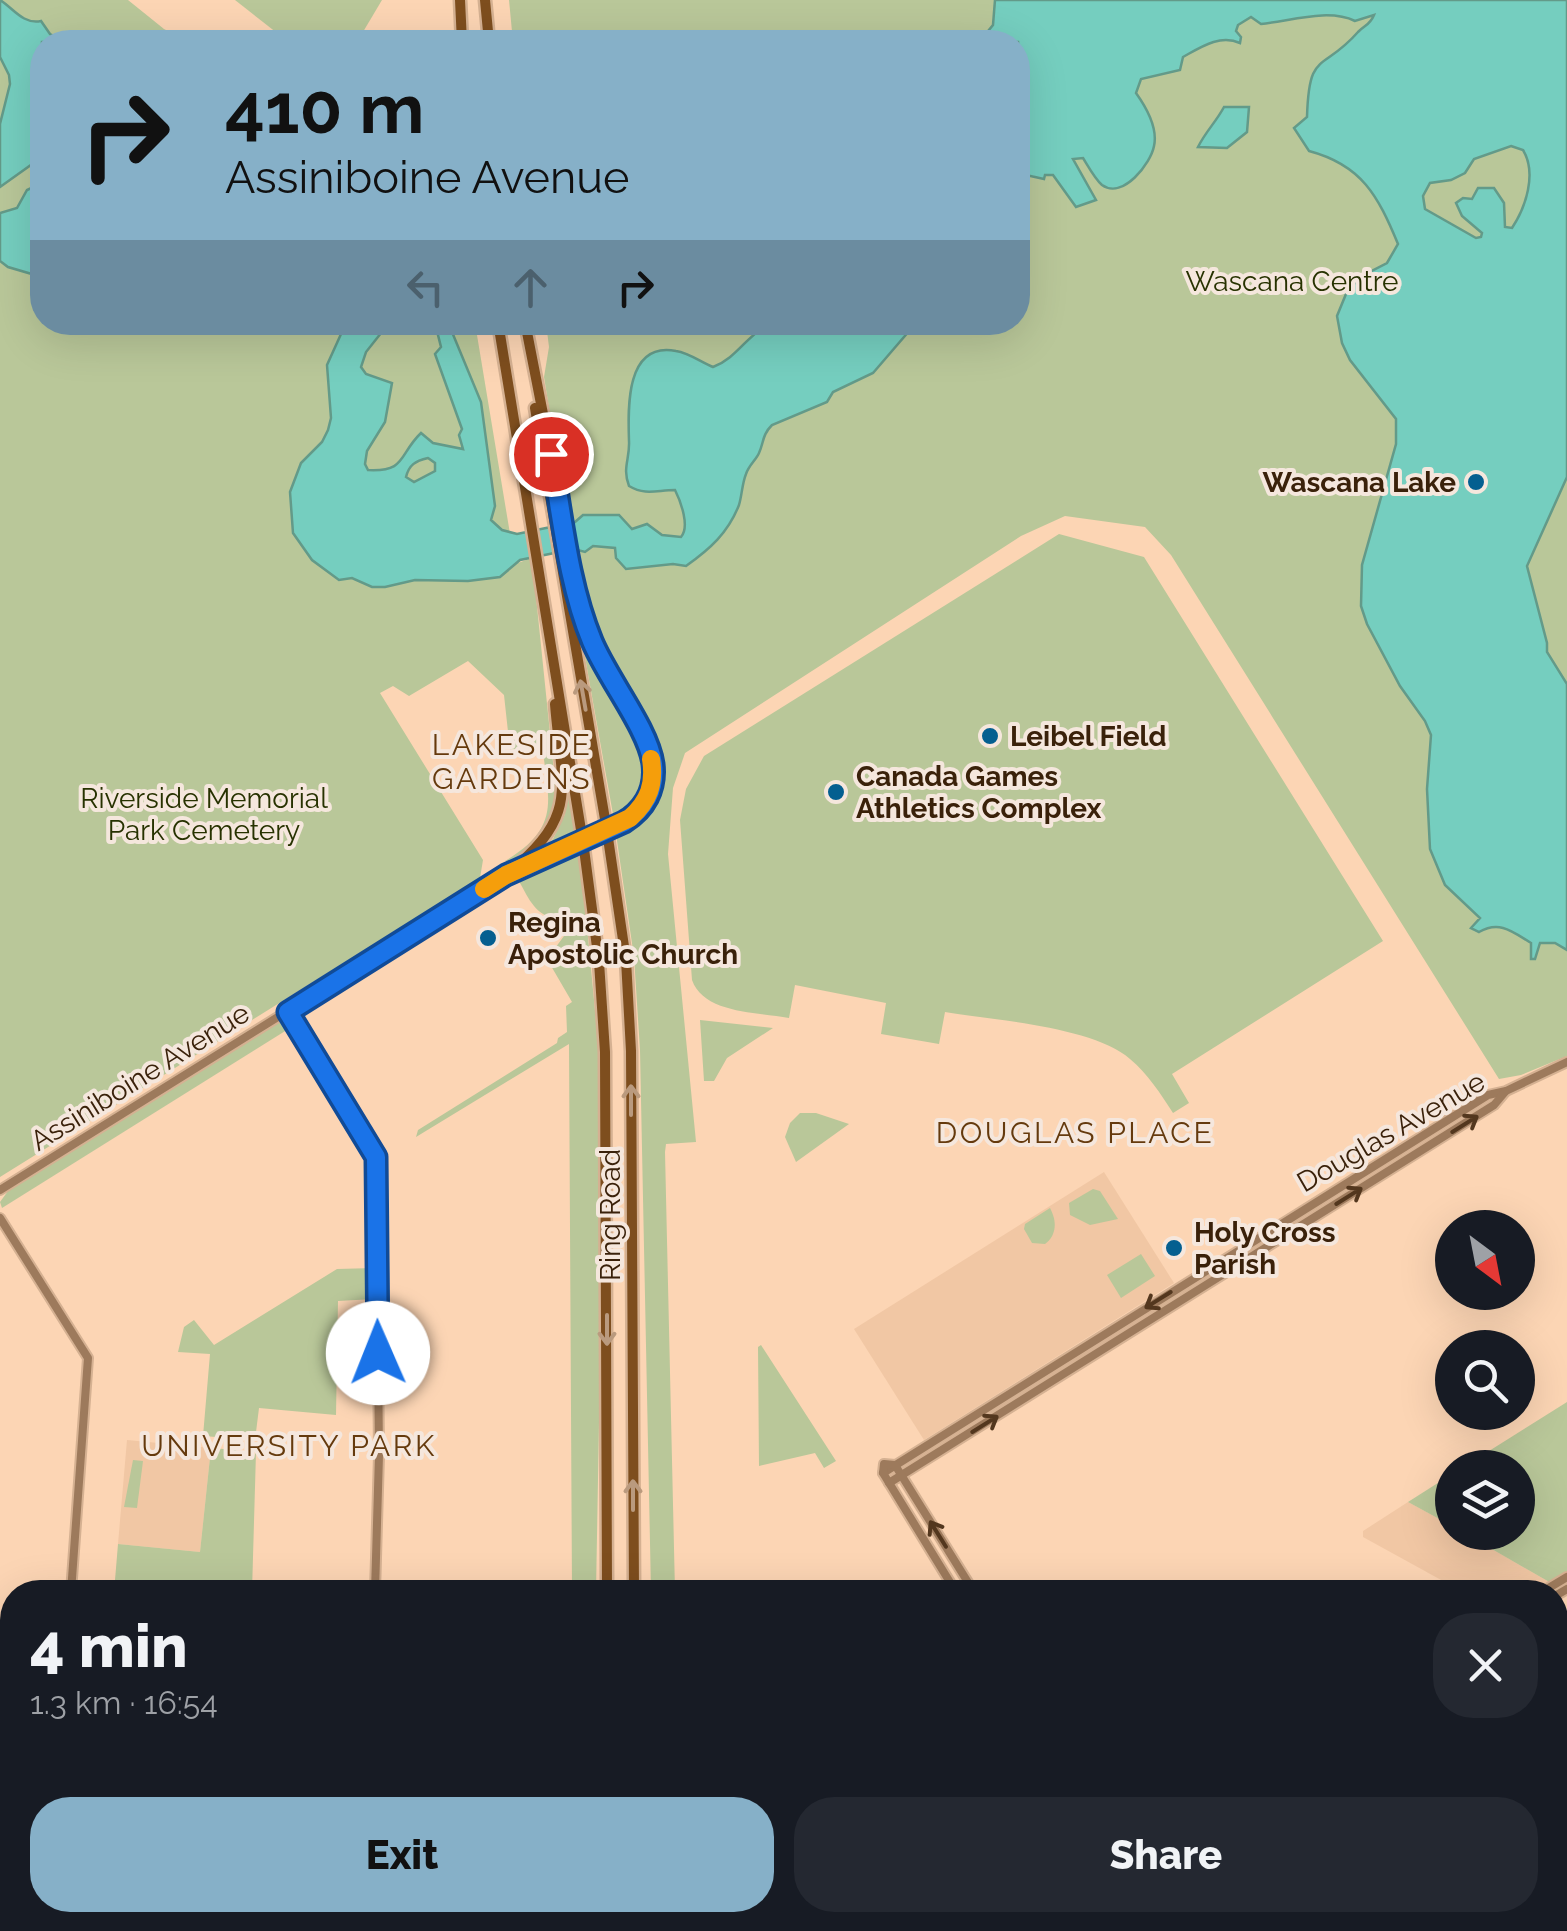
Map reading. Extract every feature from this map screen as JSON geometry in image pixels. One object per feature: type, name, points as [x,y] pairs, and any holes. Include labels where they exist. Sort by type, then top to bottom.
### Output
[{"type":"highway","points":[[460,0],[461,30]]},
{"type":"highway","points":[[486,0],[488,30]]},
{"type":"highway","name":"Ring Road","points":[[500,335],[599,962],[605,1052],[607,1580]]},
{"type":"highway","points":[[506,875],[624,822],[637,813],[651,790],[651,755],[593,644],[565,560],[526,335]]},
{"type":"highway","name":"Ring Road","points":[[565,560],[626,960],[631,1051],[634,1580]]},
{"type":"highway","points":[[506,875],[548,837],[562,804],[547,624]]},
{"type":"street","name":"Assiniboine Avenue","points":[[0,1190],[506,875]]},
{"type":"street","points":[[288,1012],[374,1148],[377,1164],[379,1454],[375,1580]]},
{"type":"street","points":[[1506,1091],[1567,1062]]},
{"type":"street","name":"Douglas Avenue","points":[[1506,1091],[1494,1106],[902,1476],[890,1483],[883,1473],[884,1464],[895,1465],[1488,1094],[1506,1091]]},
{"type":"street","points":[[0,1218],[88,1358],[72,1580]]},
{"type":"street","points":[[895,1465],[967,1580]]},
{"type":"street","points":[[890,1483],[949,1580]]},
{"type":"shaded area","points":[[1104,1172],[1174,1283],[924,1440],[854,1329]]},
{"type":"shaded area","points":[[127,1440],[211,1448],[200,1552],[118,1544]]},
{"type":"shaded area","points":[[1408,1502],[1435,1517],[1435,1550],[1494,1550],[1546,1580],[1441,1580],[1363,1537],[1363,1531]]},
{"type":"green space","name":"Riverside Memorial Park Cemetery","points":[[0,0],[128,0],[166,30],[30,30],[30,335],[477,335],[515,564],[532,558],[557,801],[542,836],[513,862],[505,861],[523,849],[543,825],[548,798],[542,745],[510,750],[504,695],[468,661],[409,696],[393,686],[380,693],[483,860],[480,878],[0,1177]]},
{"type":"green space","points":[[235,0],[382,0],[364,30],[273,30]]},
{"type":"green space","name":"Wascana Centre","points":[[509,0],[1567,0],[1567,1056],[1521,1075],[1499,1079],[1171,555],[1145,527],[1065,516],[1021,536],[685,753],[673,788],[668,854],[696,1142],[666,1144],[665,1152],[675,1580],[651,1580],[640,1050],[634,957],[616,834],[651,802],[658,779],[656,754],[634,702],[593,631],[584,604],[574,557],[578,556],[575,522],[567,519],[544,377],[548,335],[1030,335],[1030,30],[512,30]]},
{"type":"green space","points":[[1059,534],[1144,557],[1383,941],[1172,1074],[1189,1103],[1173,1113],[1130,1059],[1114,1048],[1069,1032],[945,1012],[939,1044],[881,1034],[886,1003],[795,985],[789,1018],[720,1005],[698,991],[692,980],[680,820],[686,789],[704,756]]},
{"type":"green space","points":[[585,628],[636,727],[649,766],[649,788],[642,800],[614,820],[580,629]]},
{"type":"green space","points":[[558,723],[578,837],[532,859],[553,839],[565,814]]},
{"type":"green space","points":[[580,852],[599,1053],[602,1255],[596,1580],[572,1580],[569,1044],[416,1137],[418,1130],[557,1043],[567,1032],[566,1006],[572,1002],[547,959],[564,936],[559,925],[532,903],[520,878]]},
{"type":"green space","points":[[700,1020],[773,1028],[727,1058],[714,1081],[704,1081]]},
{"type":"green space","points":[[282,1022],[290,1028],[2,1208],[0,1202],[8,1191],[273,1024]]},
{"type":"green space","points":[[800,1113],[816,1113],[849,1124],[796,1162],[785,1137],[790,1123]]},
{"type":"green space","points":[[1093,1189],[1100,1191],[1118,1219],[1090,1225],[1070,1215],[1069,1203]]},
{"type":"green space","points":[[1050,1208],[1055,1223],[1052,1236],[1045,1244],[1032,1243],[1025,1224]]},
{"type":"green space","points":[[1141,1254],[1155,1276],[1121,1298],[1107,1275]]},
{"type":"green space","points":[[374,1268],[374,1299],[338,1301],[336,1415],[259,1408],[255,1440],[203,1436],[210,1354],[178,1352],[184,1327],[194,1320],[214,1345],[337,1269]]},
{"type":"green space","points":[[761,1345],[836,1461],[824,1468],[815,1453],[759,1466]]},
{"type":"green space","points":[[1567,1402],[1567,1573],[1556,1580],[1546,1580],[1494,1550],[1535,1550],[1535,1450],[1491,1450],[1522,1430],[1535,1430],[1535,1422]]},
{"type":"green space","name":"UNIVERSITY PARK","points":[[211,1448],[236,1450],[238,1456],[254,1457],[256,1452],[252,1580],[115,1580],[118,1544],[200,1552]]},
{"type":"green space","points":[[133,1460],[143,1461],[137,1508],[124,1507]]},
{"type":"green space","points":[[1435,1485],[1435,1517],[1408,1502]]},
{"type":"water","points":[[0,0],[23,18],[41,21],[47,30],[30,30],[30,166],[0,187],[0,124],[10,84],[0,57]]},
{"type":"water","name":"Wascana Lake","points":[[995,0],[1567,0],[1567,477],[1527,566],[1547,652],[1567,684],[1567,950],[1555,943],[1540,943],[1535,959],[1531,959],[1531,943],[1512,932],[1500,927],[1479,932],[1471,928],[1480,918],[1445,885],[1430,849],[1427,789],[1431,735],[1400,686],[1361,606],[1362,565],[1396,444],[1396,419],[1350,360],[1337,316],[1346,294],[1360,277],[1387,263],[1398,244],[1366,185],[1342,165],[1309,151],[1294,128],[1307,117],[1315,71],[1374,15],[1355,21],[1321,15],[1261,24],[1251,17],[1238,25],[1240,43],[1211,43],[1183,57],[1180,70],[1141,79],[1136,93],[1153,125],[1152,153],[1135,178],[1119,188],[1102,185],[1083,158],[1073,159],[1096,200],[1076,207],[1053,175],[1045,175],[1044,179],[1030,176],[1030,30],[989,30],[993,25]],"holes":[[[1511,146],[1523,150],[1528,190],[1512,228],[1505,227],[1504,203],[1494,188],[1478,188],[1472,199],[1463,198],[1456,203],[1462,216],[1482,233],[1481,237],[1476,238],[1425,209],[1423,196],[1430,183],[1465,173],[1474,159]]]},
{"type":"water","points":[[1224,107],[1249,107],[1247,132],[1227,148],[1198,147],[1204,136]]},
{"type":"water","points":[[30,189],[30,273],[0,261],[0,213],[17,208]]},
{"type":"water","points":[[341,335],[379,335],[366,352],[361,367],[366,374],[392,383],[385,422],[367,451],[368,470],[396,465],[421,433],[433,443],[463,449],[459,435],[462,429],[435,354],[441,347],[438,335],[453,335],[481,402],[495,506],[491,520],[502,530],[517,534],[575,522],[583,515],[619,515],[632,529],[647,524],[662,535],[681,537],[685,521],[675,490],[641,491],[629,486],[627,480],[630,396],[638,367],[647,356],[676,351],[713,367],[754,335],[906,335],[873,373],[833,392],[827,402],[772,425],[747,471],[739,505],[729,524],[710,547],[686,566],[626,569],[616,558],[615,548],[593,546],[585,552],[574,549],[520,560],[500,577],[415,580],[385,587],[372,587],[352,578],[339,580],[312,560],[293,533],[290,492],[301,463],[322,442],[331,418],[327,365]],"holes":[[[428,458],[435,463],[435,471],[414,482],[406,477],[416,462]]]},
{"type":"slow traffic","points":[[484,889],[637,813],[651,790],[651,759]]},
{"type":"place","name":"Wascana Lake","points":[[1476,482]]},
{"type":"place","name":"Leibel Field","points":[[990,736]]},
{"type":"place","name":"Canada Games Athletics Complex","points":[[836,792]]},
{"type":"place","name":"Regina Apostolic Church","points":[[488,938]]},
{"type":"place","name":"Holy Cross Parish","points":[[1174,1248]]},
{"type":"district","name":"LAKESIDE GARDENS","points":[[512,761]]},
{"type":"district","name":"DOUGLAS PLACE","points":[[1075,1132]]},
{"type":"district","name":"UNIVERSITY PARK","points":[[289,1445]]},
{"type":"route","points":[[378,1353],[374,1148],[288,1012],[506,875],[624,822],[637,813],[651,790],[653,765],[647,745],[586,626],[551,454]]}]
